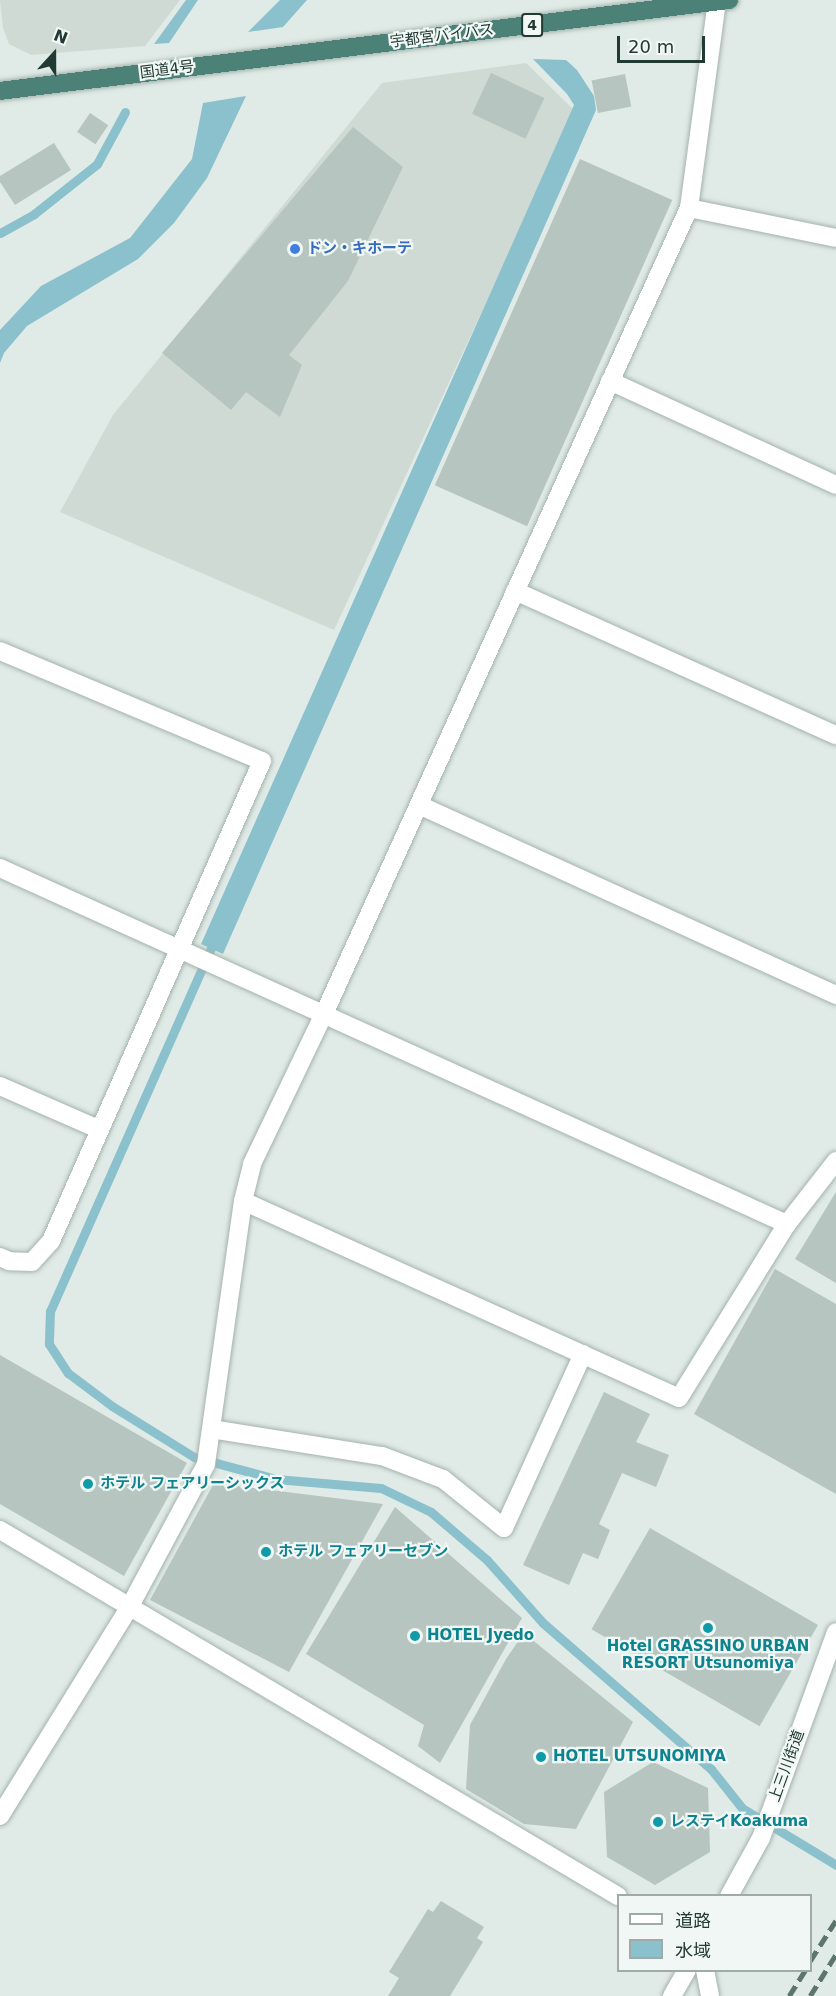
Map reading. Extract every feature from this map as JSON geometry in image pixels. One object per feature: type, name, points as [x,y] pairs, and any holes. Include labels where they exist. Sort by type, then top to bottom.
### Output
[{"type":"highway","name":"宇都宮バイパス","points":[[334,50],[723,1]]},
{"type":"highway","name":"国道4号","points":[[0,91],[334,50]]},
{"type":"street","points":[[0,1816],[130,1606],[206,1464],[243,1201],[252,1164],[324,1014],[689,208],[723,1]]},
{"type":"street","points":[[689,208],[836,238]]},
{"type":"street","points":[[610,381],[836,485]]},
{"type":"street","points":[[515,591],[836,735]]},
{"type":"street","points":[[0,651],[262,761],[51,1241],[32,1262],[9,1261],[0,1257]]},
{"type":"street","points":[[419,805],[836,995]]},
{"type":"street","points":[[0,868],[787,1224]]},
{"type":"street","points":[[0,1086],[100,1130]]},
{"type":"street","points":[[243,1201],[680,1398],[787,1224],[836,1161]]},
{"type":"street","points":[[211,1429],[382,1456],[443,1479],[504,1528],[583,1354]]},
{"type":"street","points":[[0,1530],[617,1895]]},
{"type":"street","name":"上三川街道","points":[[730,1894],[761,1838],[836,1632]]},
{"type":"street","points":[[672,1996],[686,1972]]},
{"type":"street","points":[[705,1972],[710,1996]]},
{"type":"shaded area","points":[[0,0],[180,0],[145,46],[31,55],[9,44],[3,28]]},
{"type":"shaded area","points":[[526,63],[575,111],[334,630],[60,512],[113,415],[382,83]]},
{"type":"water","points":[[186,0],[198,0],[169,43],[154,44]]},
{"type":"water","points":[[280,0],[307,0],[283,27],[248,32]]},
{"type":"water","points":[[533,59],[566,60],[577,70],[594,96],[596,110],[223,954],[201,944],[574,105],[567,94]]},
{"type":"water","points":[[246,96],[207,178],[174,223],[138,259],[27,326],[4,353],[0,363],[0,330],[41,286],[130,238],[192,159],[203,103]]},
{"type":"building","points":[[491,73],[544,98],[525,139],[472,114]]},
{"type":"building","points":[[625,74],[631,106],[598,113],[592,80]]},
{"type":"building","points":[[90,113],[108,125],[95,144],[77,132]]},
{"type":"building","name":"ドン・キホーテ","points":[[353,127],[403,167],[348,281],[289,355],[302,365],[280,417],[246,392],[231,410],[162,353]]},
{"type":"building","points":[[54,143],[71,170],[15,205],[0,182],[0,176]]},
{"type":"building","points":[[580,159],[672,200],[527,526],[435,485]]},
{"type":"building","points":[[836,1192],[836,1283],[795,1259]]},
{"type":"building","points":[[775,1269],[836,1304],[836,1494],[694,1414]]},
{"type":"building","name":"ホテル フェアリーシックス","points":[[0,1355],[187,1463],[124,1576],[0,1504]]},
{"type":"building","points":[[604,1392],[650,1414],[636,1442],[669,1455],[656,1487],[622,1473],[599,1524],[610,1530],[598,1559],[583,1553],[569,1585],[523,1565]]},
{"type":"building","name":"ホテル フェアリーセブン","points":[[214,1483],[383,1504],[289,1672],[150,1600]]},
{"type":"building","name":"HOTEL Jyedo","points":[[395,1507],[522,1618],[440,1763],[418,1746],[424,1725],[306,1654]]},
{"type":"building","name":"Hotel GRASSINO URBAN RESORT Utsunomiya","points":[[650,1528],[818,1625],[760,1726],[592,1629]]},
{"type":"building","name":"HOTEL UTSUNOMIYA","points":[[524,1633],[633,1722],[576,1829],[524,1824],[466,1789],[470,1725],[506,1659]]},
{"type":"building","name":"レステイKoakuma","points":[[653,1762],[708,1788],[710,1852],[655,1885],[607,1857],[604,1792]]},
{"type":"building","points":[[441,1901],[484,1927],[477,1938],[483,1942],[450,1996],[388,1996],[399,1978],[389,1972],[428,1909],[433,1912]]},
{"type":"waterway","points":[[0,233],[34,214],[97,164],[125,112]]},
{"type":"waterway","points":[[215,939],[50,1311],[49,1344],[68,1373],[112,1406],[194,1457],[276,1479],[381,1488],[431,1512],[487,1560],[543,1623],[711,1769],[742,1808],[836,1865]]},
{"type":"railway","points":[[812,1958],[836,1920]]},
{"type":"railway","points":[[810,1996],[836,1954]]},
{"type":"railway","points":[[789,1996],[804,1972]]},
{"type":"place","name":"ドン・キホーテ","points":[[295,249]]},
{"type":"place","name":"ホテル フェアリーシックス","points":[[88,1484]]},
{"type":"place","name":"ホテル フェアリーセブン","points":[[266,1552]]},
{"type":"place","name":"Hotel GRASSINO URBAN RESORT Utsunomiya","points":[[708,1628]]},
{"type":"place","name":"HOTEL Jyedo","points":[[415,1636]]},
{"type":"place","name":"HOTEL UTSUNOMIYA","points":[[541,1757]]},
{"type":"place","name":"レステイKoakuma","points":[[658,1822]]}]
